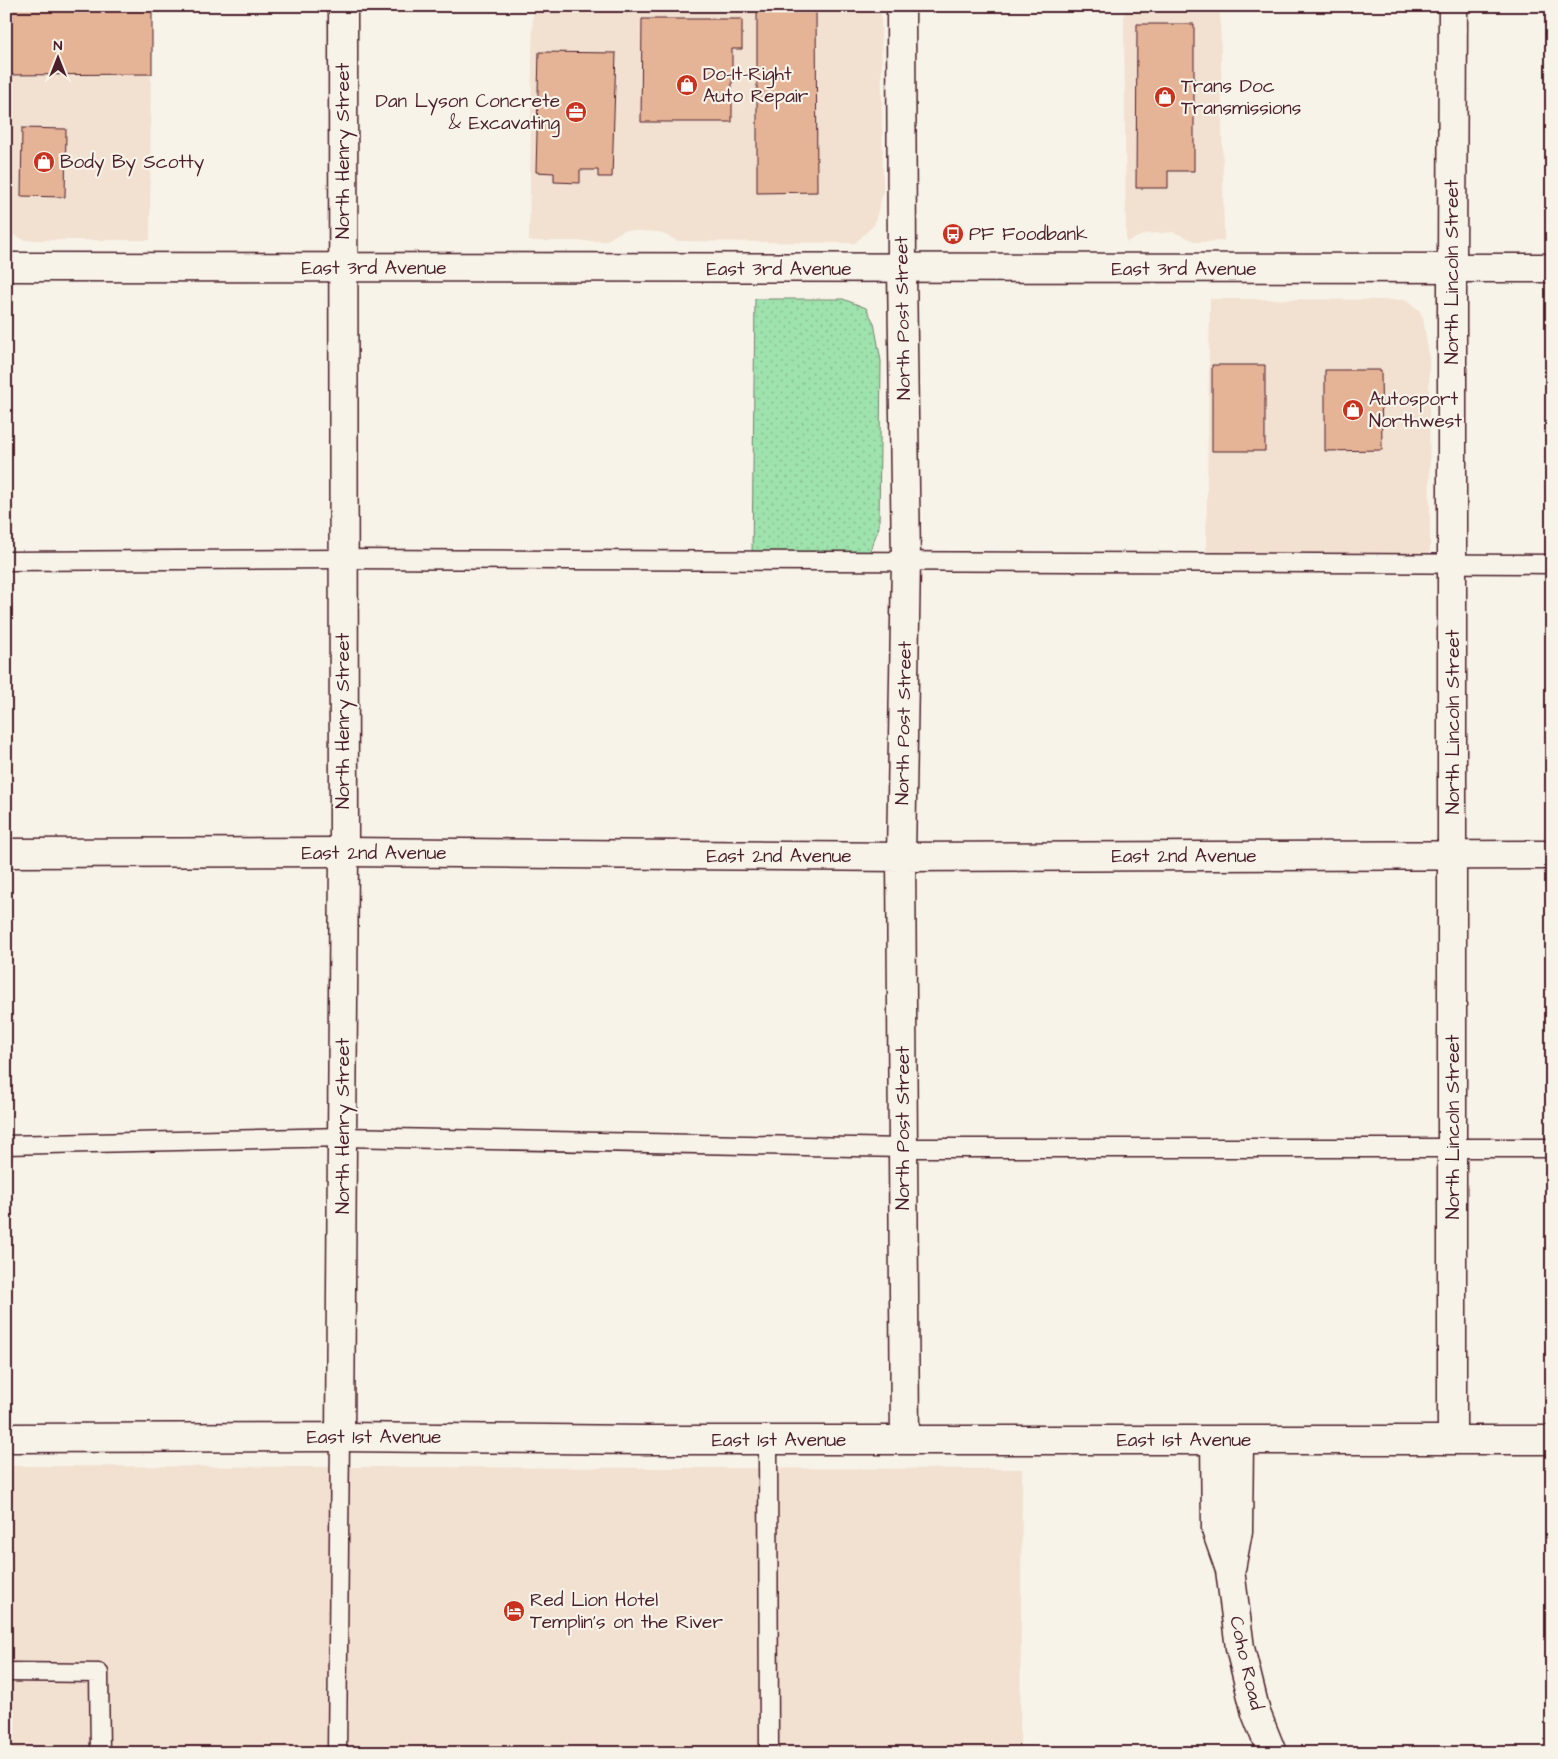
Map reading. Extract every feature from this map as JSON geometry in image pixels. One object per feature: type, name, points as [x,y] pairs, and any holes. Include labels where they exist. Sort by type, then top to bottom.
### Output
[{"type":"street","name":"North Henry Street","points":[[340,1436],[344,852],[342,559],[343,6]]},
{"type":"street","name":"North Post Street","points":[[901,6],[906,560],[901,857],[905,1439]]},
{"type":"street","name":"North Lincoln Street","points":[[1452,1438],[1453,6]]},
{"type":"street","name":"East 3rd Avenue","points":[[6,268],[1552,268]]},
{"type":"street","name":"East 2nd Avenue","points":[[6,853],[344,852],[901,857],[1552,855]]},
{"type":"street","name":"East 1st Avenue","points":[[6,1438],[340,1436],[768,1440],[1227,1441],[1452,1438],[1552,1440]]},
{"type":"street","name":"Coho Road","points":[[1227,1441],[1216,1530],[1230,1570],[1240,1648],[1256,1713],[1272,1753]]},
{"type":"lane","points":[[6,561],[342,559],[906,560],[1552,564]]},
{"type":"lane","points":[[6,1145],[343,1137],[903,1148],[1552,1148]]},
{"type":"lane","points":[[338,1753],[340,1436]]},
{"type":"lane","points":[[768,1440],[769,1753]]},
{"type":"lane","points":[[6,1672],[99,1673],[100,1753]]},
{"type":"shaded area","points":[[6,6],[151,6],[150,240],[25,240],[6,232]]},
{"type":"shaded area","points":[[533,6],[881,6],[883,193],[874,225],[855,243],[678,241],[659,232],[624,230],[605,241],[529,241]]},
{"type":"shaded area","points":[[1124,6],[1220,6],[1224,241],[1197,242],[1174,232],[1145,234],[1126,242]]},
{"type":"shaded area","points":[[1210,299],[1405,300],[1419,310],[1423,318],[1429,357],[1430,559],[1206,557]]},
{"type":"shaded area","name":"Red Lion Hotel Templin's on the River","points":[[6,1466],[1022,1469],[1020,1753],[6,1753]]},
{"type":"green space","points":[[755,299],[843,299],[866,308],[874,323],[881,361],[879,527],[868,556],[752,556]]},
{"type":"building","points":[[6,6],[152,6],[152,74],[6,75]]},
{"type":"building","points":[[757,6],[816,6],[817,192],[757,193]]},
{"type":"building","name":"Do-It-Right Auto Repair","points":[[642,19],[742,19],[742,49],[732,49],[732,122],[641,122]]},
{"type":"building","name":"Trans Doc Transmissions","points":[[1137,24],[1194,24],[1194,171],[1168,171],[1168,188],[1136,188]]},
{"type":"building","name":"Dan Lyson Concrete & Excavating","points":[[539,52],[616,53],[612,177],[598,177],[598,170],[580,170],[580,183],[554,182],[554,173],[536,172]]},
{"type":"building","name":"Body By Scotty","points":[[22,128],[66,129],[65,197],[21,196]]},
{"type":"building","points":[[1212,365],[1265,365],[1265,451],[1212,451]]},
{"type":"building","name":"Autosport Northwest","points":[[1325,370],[1381,370],[1382,450],[1325,451]]},
{"type":"place","name":"Do-It-Right Auto Repair","points":[[687,85]]},
{"type":"place","name":"Trans Doc Transmissions","points":[[1165,97]]},
{"type":"place","name":"Dan Lyson Concrete & Excavating","points":[[576,112]]},
{"type":"place","name":"Body By Scotty","points":[[44,162]]},
{"type":"place","name":"PF Foodbank","points":[[953,234]]},
{"type":"place","name":"Autosport Northwest","points":[[1353,410]]},
{"type":"place","name":"Red Lion Hotel Templin's on the River","points":[[514,1611]]}]
